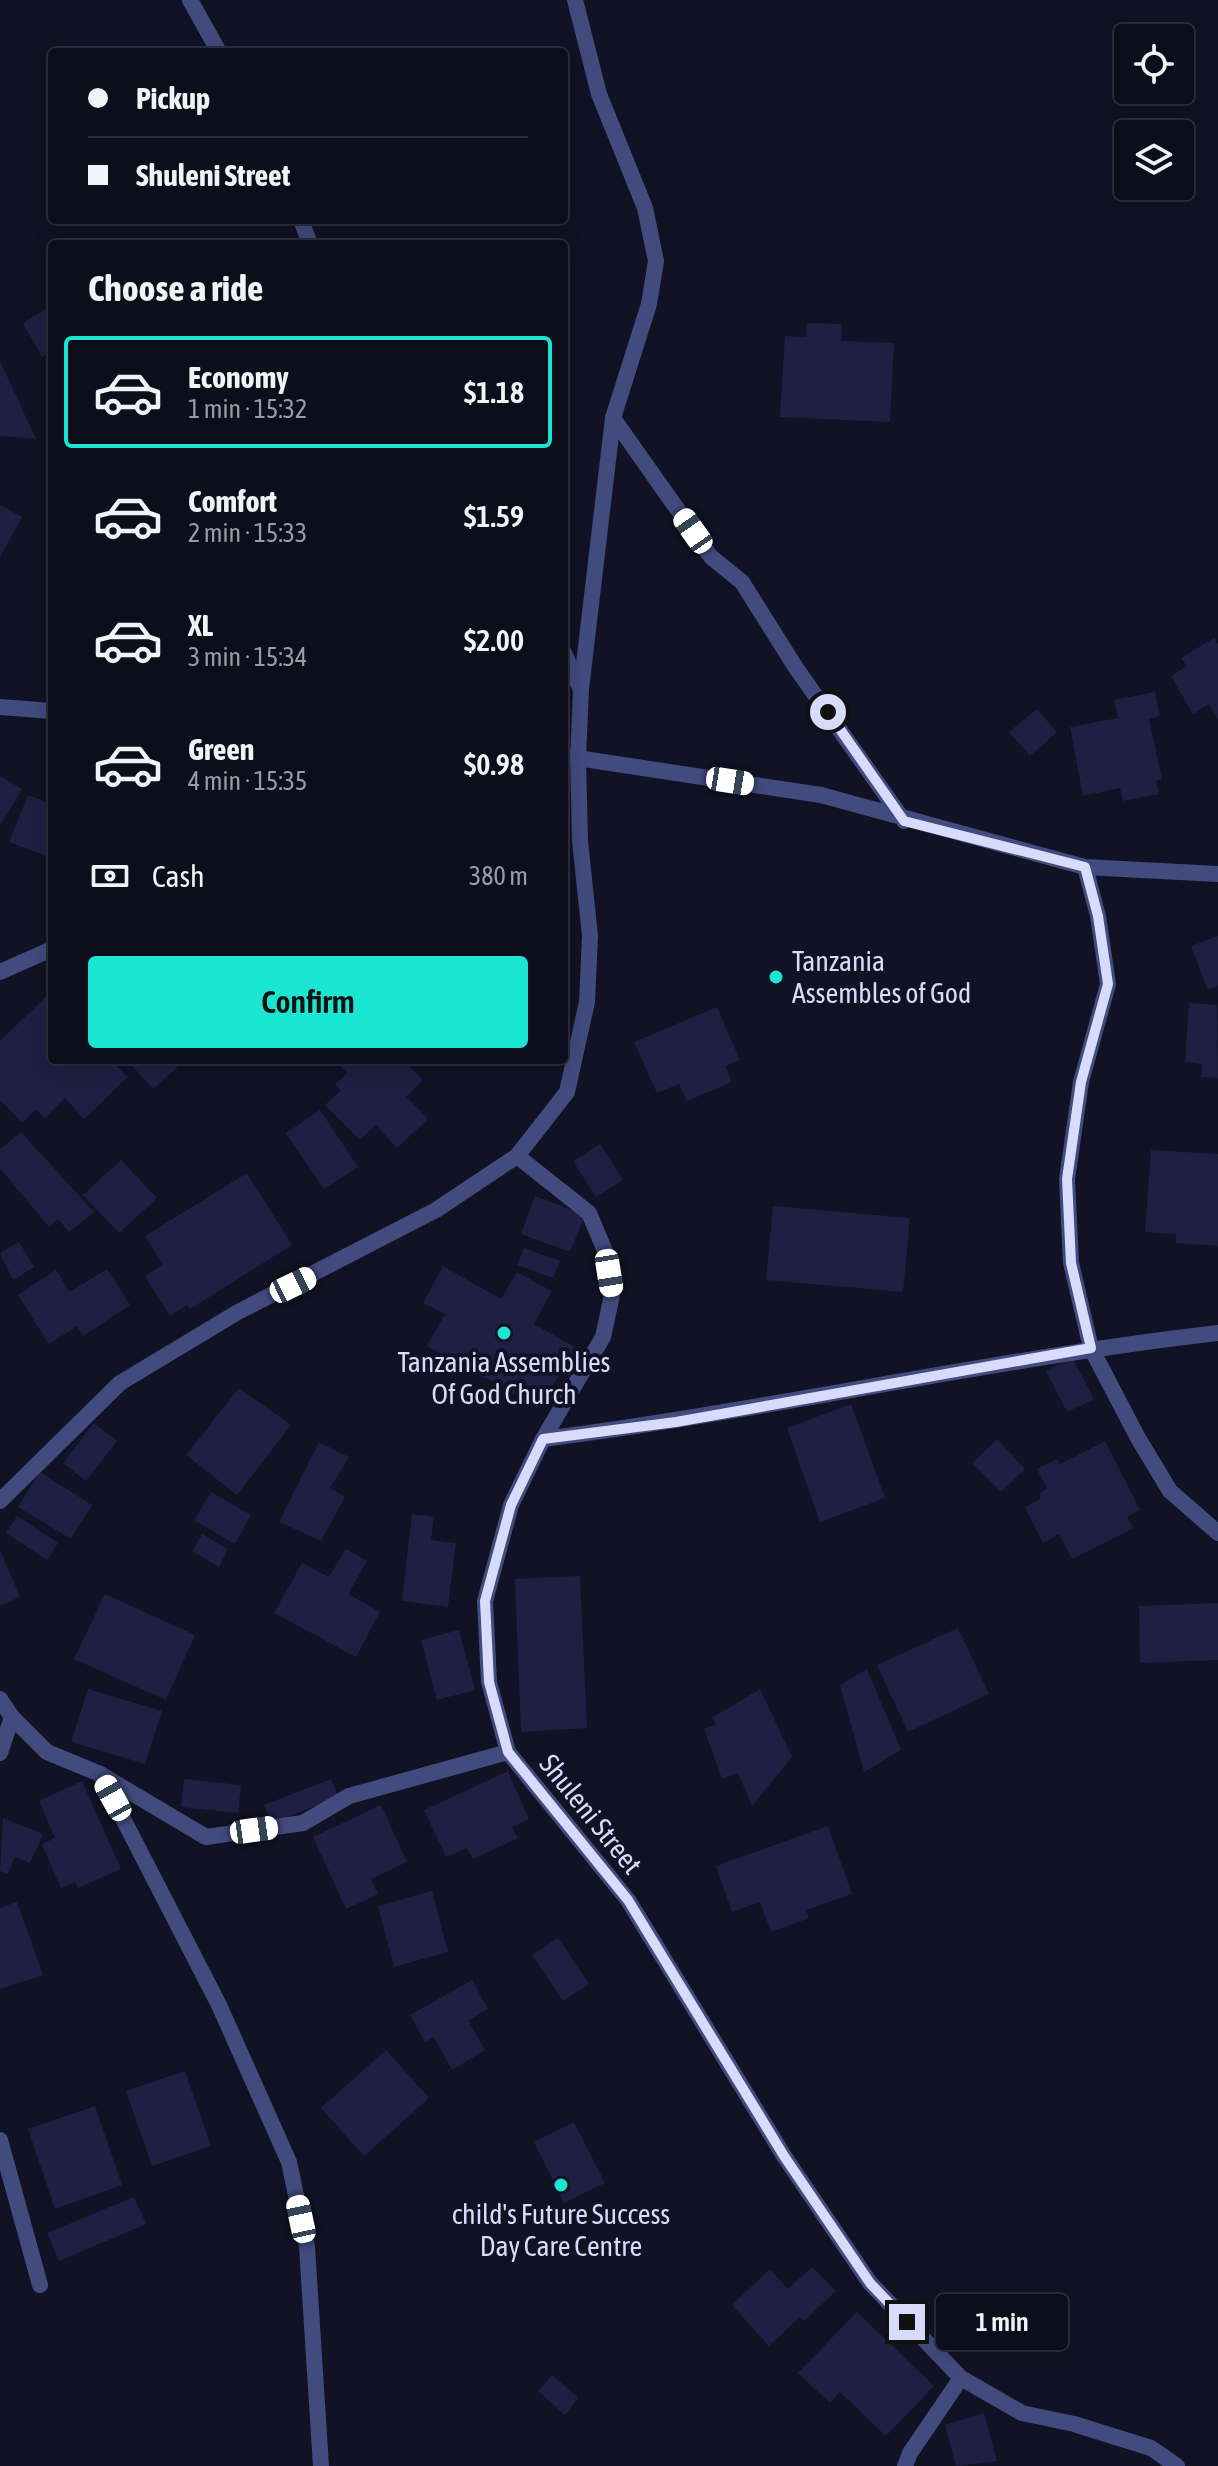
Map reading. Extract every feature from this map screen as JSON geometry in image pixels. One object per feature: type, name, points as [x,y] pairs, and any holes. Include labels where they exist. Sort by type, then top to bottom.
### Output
[{"type":"street","points":[[190,0],[217,48]]},
{"type":"street","points":[[0,1501],[120,1383],[238,1312],[436,1210],[517,1156],[567,1092],[587,1002],[590,936],[571,757],[613,418],[649,304],[656,261],[645,208],[599,94],[575,0]]},
{"type":"street","points":[[613,418],[711,557],[742,582],[796,668],[904,821]]},
{"type":"street","points":[[568,661],[581,689]]},
{"type":"street","points":[[0,707],[48,711]]},
{"type":"street","points":[[571,757],[821,795],[904,821],[1085,867],[1218,874]]},
{"type":"street","points":[[1085,867],[1098,916],[1108,984],[1081,1082],[1067,1179],[1071,1263],[1091,1348],[1170,1491],[1218,1533]]},
{"type":"street","points":[[0,972],[48,951]]},
{"type":"street","name":"Shuleni Street","points":[[517,1156],[589,1213],[605,1251],[612,1295],[603,1337],[543,1439],[511,1505],[485,1601],[489,1682],[508,1752],[628,1900],[784,2156],[870,2283],[961,2378],[1022,2413],[1074,2424],[1151,2448],[1177,2466]]},
{"type":"street","points":[[543,1439],[692,1419],[1091,1348],[1218,1333]]},
{"type":"street","points":[[0,1699],[12,1717],[47,1752],[100,1774],[206,1837],[303,1823],[349,1796],[508,1752]]},
{"type":"street","points":[[0,1753],[12,1717]]},
{"type":"street","points":[[100,1774],[219,2005],[289,2162],[307,2247],[321,2466]]},
{"type":"street","points":[[0,2140],[40,2285]]},
{"type":"street","points":[[905,2466],[910,2453],[961,2378]]},
{"type":"building","points":[[48,308],[48,353],[42,357],[23,323]]},
{"type":"building","points":[[807,323],[842,324],[841,341],[894,343],[890,422],[780,417],[785,336],[806,337]]},
{"type":"building","points":[[0,361],[36,439],[0,436]]},
{"type":"building","points":[[0,505],[22,517],[0,557]]},
{"type":"building","points":[[1214,638],[1218,644],[1218,719],[1209,704],[1193,714],[1171,676],[1187,666],[1181,658]]},
{"type":"building","points":[[1155,692],[1160,716],[1149,719],[1162,779],[1156,781],[1159,794],[1123,801],[1120,788],[1083,796],[1070,727],[1118,718],[1114,700]]},
{"type":"building","points":[[1037,709],[1057,732],[1030,756],[1009,732]]},
{"type":"building","points":[[0,776],[22,789],[0,826]]},
{"type":"building","points":[[28,795],[48,802],[48,857],[9,842]]},
{"type":"building","points":[[1218,936],[1218,986],[1208,990],[1191,946]]},
{"type":"building","points":[[48,995],[48,1064],[115,1064],[128,1077],[84,1119],[65,1098],[45,1118],[36,1109],[22,1123],[0,1100],[0,1041]]},
{"type":"building","points":[[1189,1003],[1217,1005],[1218,1078],[1201,1077],[1202,1064],[1185,1062]]},
{"type":"building","points":[[717,1007],[740,1060],[725,1066],[732,1082],[687,1101],[679,1084],[657,1093],[634,1042]]},
{"type":"building","points":[[131,1064],[181,1064],[153,1089]]},
{"type":"building","points":[[339,1064],[408,1064],[423,1080],[406,1097],[428,1119],[397,1148],[376,1125],[360,1140],[325,1105],[341,1090],[335,1084],[348,1073]]},
{"type":"building","points":[[320,1110],[358,1167],[324,1189],[286,1133]]},
{"type":"building","points":[[21,1132],[94,1212],[69,1232],[58,1219],[49,1227],[0,1168],[0,1149]]},
{"type":"building","points":[[600,1144],[623,1180],[596,1197],[573,1161]]},
{"type":"building","points":[[1151,1150],[1218,1154],[1218,1246],[1176,1243],[1176,1234],[1145,1232]]},
{"type":"building","points":[[121,1160],[157,1198],[119,1233],[83,1195]]},
{"type":"building","points":[[247,1173],[292,1245],[190,1309],[187,1305],[170,1316],[145,1276],[163,1264],[145,1236]]},
{"type":"building","points":[[535,1196],[585,1215],[570,1252],[521,1234]]},
{"type":"building","points":[[773,1206],[910,1218],[903,1292],[766,1280]]},
{"type":"building","points":[[19,1242],[34,1267],[13,1280],[0,1253]]},
{"type":"building","points":[[524,1248],[560,1261],[553,1278],[517,1265]]},
{"type":"building","points":[[443,1266],[501,1299],[517,1272],[552,1291],[534,1324],[575,1347],[540,1408],[427,1346],[445,1314],[423,1303]]},
{"type":"building","points":[[107,1269],[130,1305],[83,1336],[77,1326],[49,1344],[18,1295],[56,1270],[70,1292]]},
{"type":"building","points":[[1072,1357],[1094,1399],[1067,1412],[1046,1371]]},
{"type":"building","points":[[239,1388],[291,1425],[237,1495],[186,1455]]},
{"type":"building","points":[[851,1404],[885,1498],[820,1522],[787,1428]]},
{"type":"building","points":[[94,1423],[117,1441],[86,1481],[63,1463]]},
{"type":"building","points":[[997,1439],[1025,1469],[1001,1492],[972,1463]]},
{"type":"building","points":[[1105,1441],[1140,1510],[1127,1517],[1134,1528],[1072,1559],[1059,1534],[1043,1543],[1025,1507],[1041,1498],[1039,1494],[1047,1489],[1037,1469],[1057,1459],[1059,1465]]},
{"type":"building","points":[[319,1442],[349,1457],[330,1488],[345,1497],[321,1541],[279,1522]]},
{"type":"building","points":[[40,1472],[92,1505],[71,1539],[18,1507]]},
{"type":"building","points":[[211,1492],[251,1515],[235,1544],[194,1520]]},
{"type":"building","points":[[412,1514],[434,1517],[431,1540],[456,1543],[448,1607],[402,1601]]},
{"type":"building","points":[[17,1516],[58,1543],[47,1560],[6,1533]]},
{"type":"building","points":[[202,1534],[228,1549],[219,1567],[192,1551]]},
{"type":"building","points":[[346,1549],[367,1561],[348,1594],[380,1612],[356,1657],[274,1613],[302,1563],[329,1577]]},
{"type":"building","points":[[0,1550],[20,1597],[0,1606]]},
{"type":"building","points":[[580,1576],[587,1728],[521,1732],[515,1579]]},
{"type":"building","points":[[105,1594],[195,1635],[166,1700],[74,1659]]},
{"type":"building","points":[[1218,1603],[1218,1660],[1140,1663],[1139,1606]]},
{"type":"building","points":[[958,1628],[989,1694],[908,1732],[877,1665]]},
{"type":"building","points":[[459,1630],[475,1690],[437,1700],[421,1640]]},
{"type":"building","points":[[867,1669],[901,1750],[864,1772],[840,1685]]},
{"type":"building","points":[[88,1689],[162,1711],[145,1764],[71,1742]]},
{"type":"building","points":[[760,1689],[792,1757],[752,1806],[738,1773],[722,1779],[704,1729],[716,1725],[712,1718]]},
{"type":"building","points":[[508,1771],[529,1819],[512,1827],[518,1838],[473,1859],[467,1848],[446,1857],[424,1810]]},
{"type":"building","points":[[184,1779],[241,1785],[238,1813],[181,1807]]},
{"type":"building","points":[[331,1779],[338,1797],[272,1823],[264,1805]]},
{"type":"building","points":[[82,1781],[121,1869],[78,1888],[75,1882],[61,1888],[42,1844],[55,1838],[39,1801]]},
{"type":"building","points":[[381,1805],[407,1862],[371,1879],[378,1894],[346,1909],[313,1837]]},
{"type":"building","points":[[3,1818],[43,1834],[30,1863],[15,1857],[8,1874],[0,1871]]},
{"type":"building","points":[[828,1826],[852,1894],[806,1910],[809,1918],[771,1932],[760,1902],[732,1912],[716,1866]]},
{"type":"building","points":[[432,1891],[448,1952],[394,1967],[378,1906]]},
{"type":"building","points":[[17,1902],[43,1975],[0,1989],[0,1908]]},
{"type":"building","points":[[558,1938],[589,1984],[563,2001],[532,1955]]},
{"type":"building","points":[[472,1980],[488,2009],[468,2021],[485,2050],[452,2070],[434,2037],[425,2042],[410,2015]]},
{"type":"building","points":[[386,2050],[429,2098],[364,2156],[321,2108]]},
{"type":"building","points":[[185,2071],[211,2146],[152,2166],[126,2091]]},
{"type":"building","points":[[95,2106],[122,2185],[55,2209],[28,2129]]},
{"type":"building","points":[[574,2122],[605,2183],[564,2203],[534,2142]]},
{"type":"building","points":[[134,2197],[146,2224],[59,2261],[47,2233]]},
{"type":"building","points":[[812,2267],[836,2291],[804,2321],[800,2317],[769,2346],[732,2305],[770,2269],[788,2289]]},
{"type":"building","points":[[857,2312],[934,2386],[886,2436],[840,2392],[830,2403],[798,2373]]},
{"type":"building","points":[[552,2375],[578,2398],[565,2415],[538,2391]]},
{"type":"building","points":[[984,2413],[997,2461],[956,2466],[945,2425]]},
{"type":"place","name":"Tanzania Assembles of God","points":[[776,977]]},
{"type":"place","name":"Tanzania Assemblies Of God Church","points":[[504,1333]]},
{"type":"place","name":"child's Future Success Day Care Centre","points":[[561,2185]]},
{"type":"route","points":[[828,712],[904,821],[1085,867],[1098,916],[1108,984],[1081,1082],[1067,1179],[1071,1263],[1091,1348],[676,1422],[543,1439],[511,1505],[485,1601],[489,1682],[508,1752],[628,1900],[784,2156],[870,2283],[907,2322]]}]
